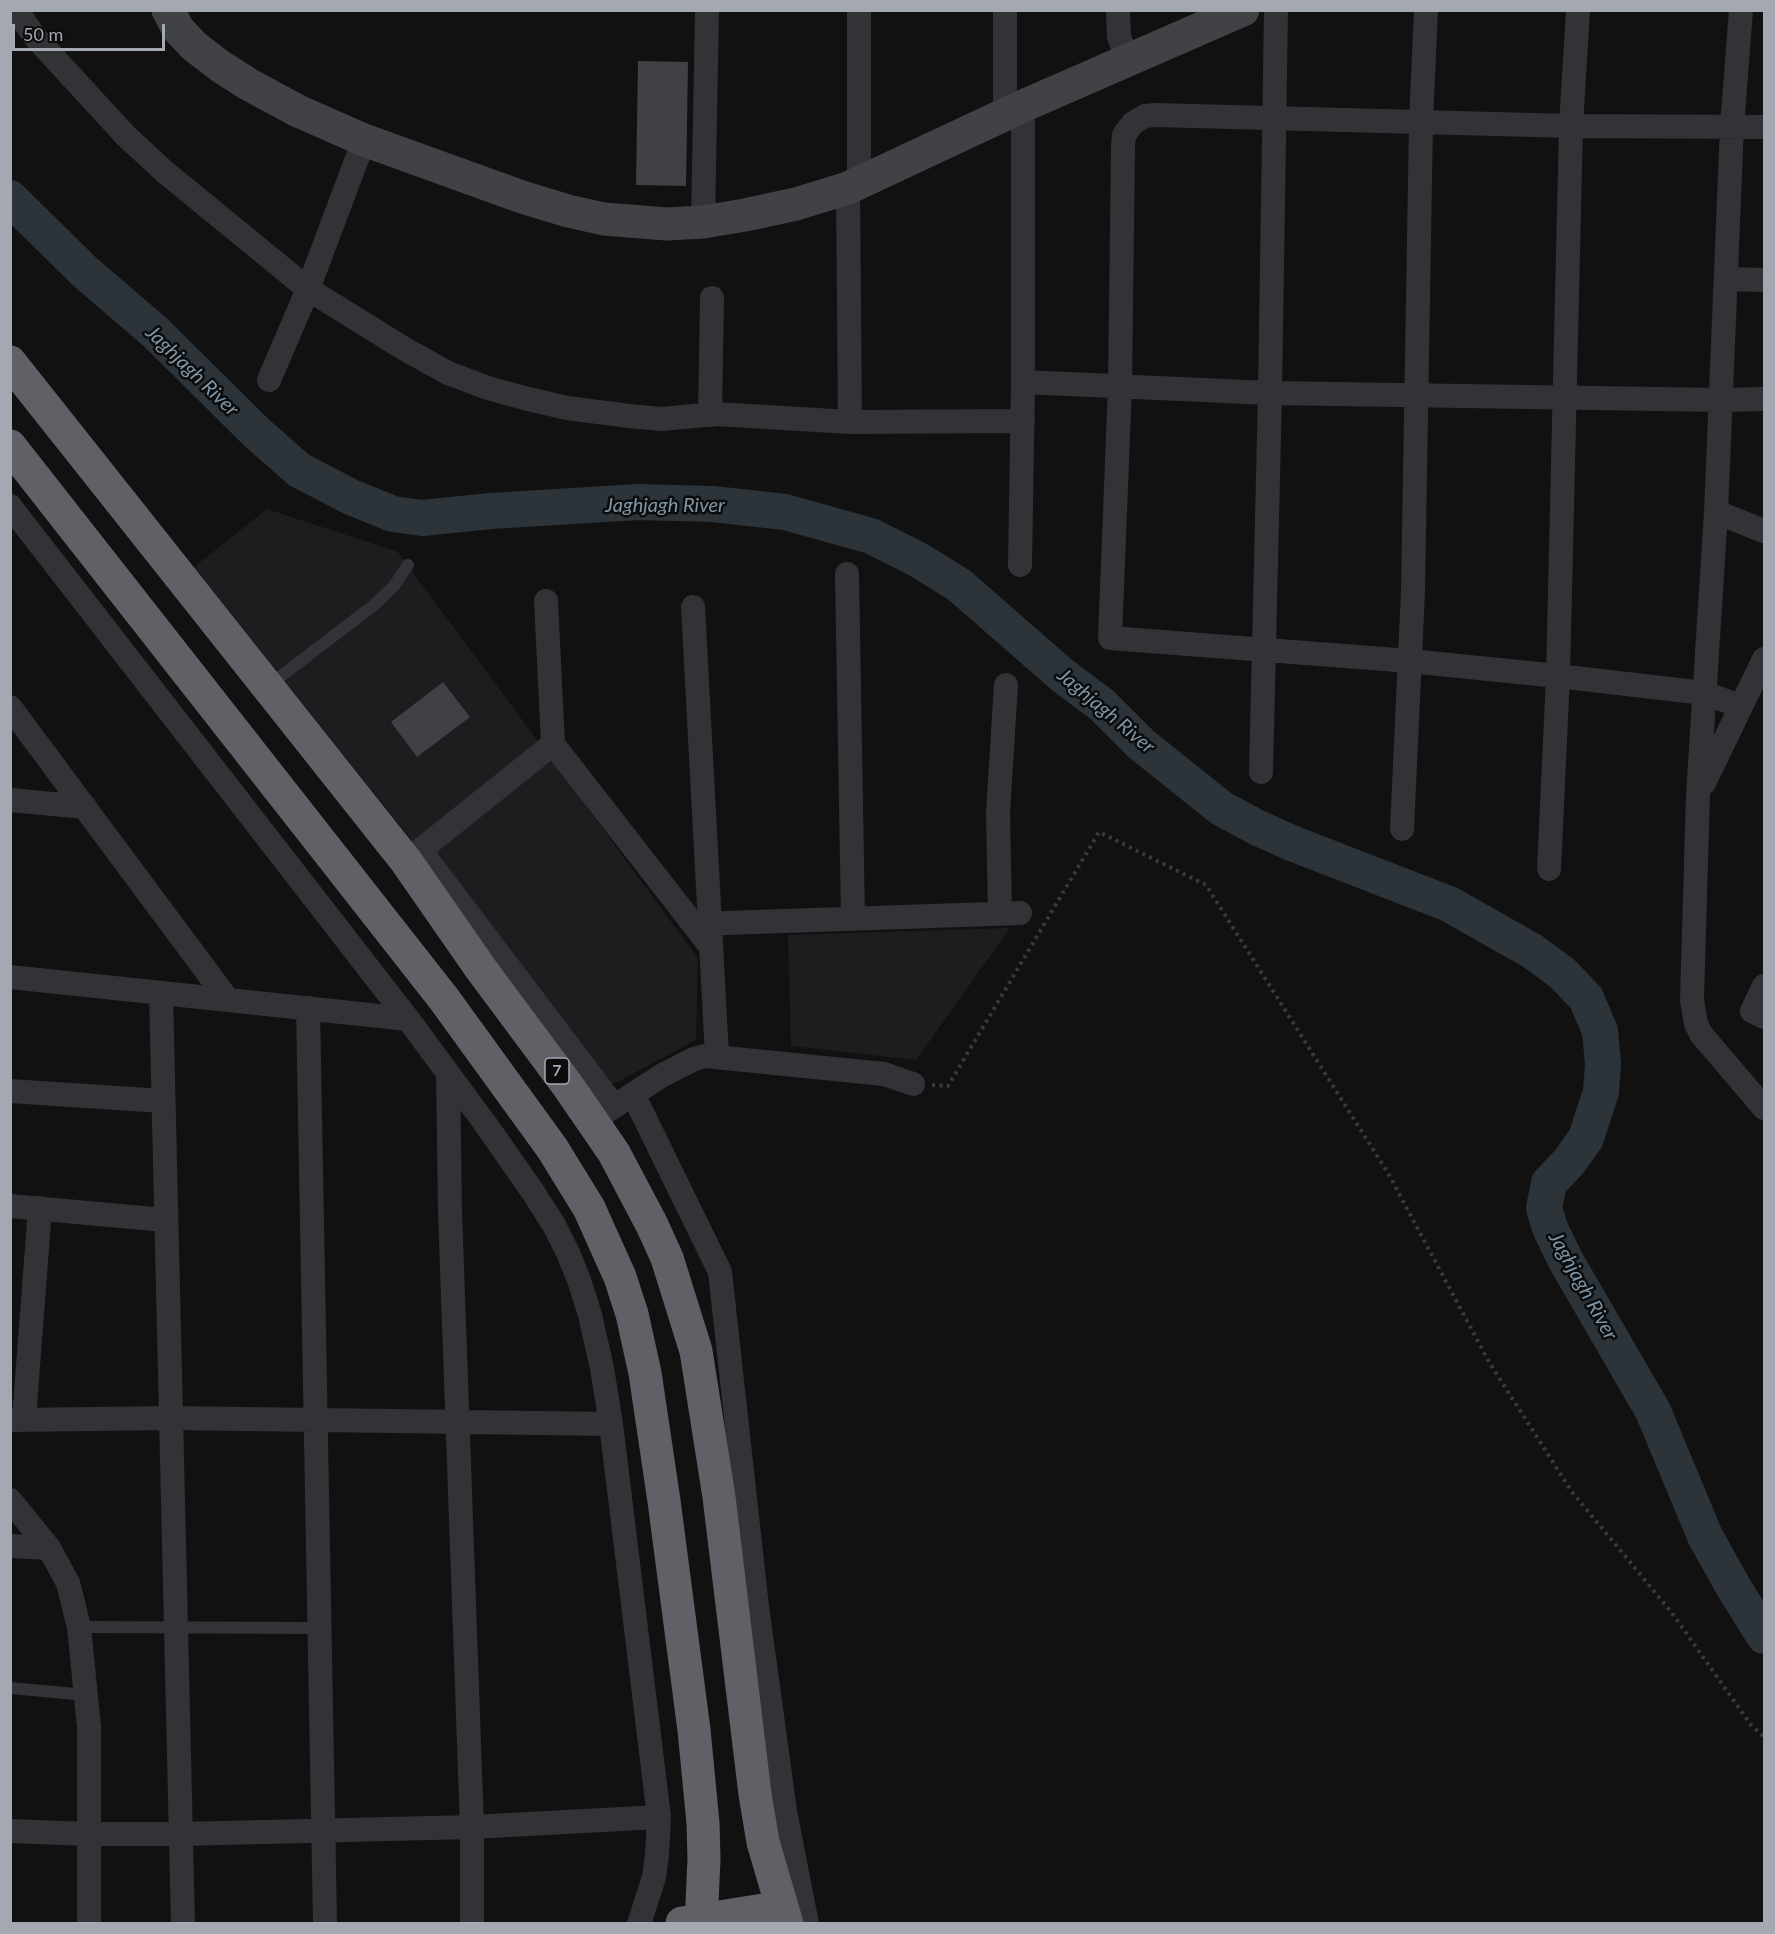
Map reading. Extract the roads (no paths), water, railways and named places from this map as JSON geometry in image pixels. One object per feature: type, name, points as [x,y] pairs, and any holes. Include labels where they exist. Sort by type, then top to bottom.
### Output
[{"type":"highway","name":"7","points":[[10,362],[267,687],[413,856],[481,969],[568,1086],[613,1107],[632,1186],[671,1269],[696,1351],[719,1497],[755,1794],[763,1842],[792,1918]]},
{"type":"highway","points":[[10,446],[444,999],[552,1148],[590,1208],[620,1277],[632,1314],[645,1373],[664,1501],[694,1730],[703,1823],[694,1922],[792,1918]]},
{"type":"street","points":[[16,10],[35,37],[126,136],[165,172],[308,289],[448,373],[488,388],[567,408],[661,419],[710,415],[850,422],[1023,422]]},
{"type":"street","points":[[168,10],[178,29],[194,46],[220,66],[298,111],[364,140],[522,198],[568,211],[604,219],[667,224],[703,222],[796,204],[853,186],[1014,110],[1243,10]]},
{"type":"street","points":[[703,222],[707,10]]},
{"type":"street","points":[[850,422],[853,186],[859,10]]},
{"type":"street","points":[[1005,10],[1014,110],[1023,382],[1020,566]]},
{"type":"street","points":[[1118,10],[1119,36],[1128,60]]},
{"type":"street","points":[[1261,772],[1276,10]]},
{"type":"street","points":[[1402,830],[1410,661],[1421,122],[1426,10]]},
{"type":"street","points":[[1549,869],[1558,676],[1571,126],[1578,10]]},
{"type":"street","points":[[1741,10],[1732,127],[1722,400],[1698,795],[1692,1000],[1693,1014],[1701,1034],[1764,1108]]},
{"type":"street","points":[[1740,706],[1704,693],[1558,676],[1410,661],[1110,638],[1120,386],[1123,147],[1124,135],[1128,127],[1137,120],[1155,115],[1571,126],[1764,127]]},
{"type":"street","points":[[269,380],[308,289],[364,140]]},
{"type":"street","points":[[1727,279],[1764,280]]},
{"type":"street","points":[[710,415],[712,298]]},
{"type":"street","points":[[1023,382],[1270,393],[1764,399]]},
{"type":"street","points":[[10,506],[408,1019],[532,1192],[554,1225],[568,1253],[590,1316],[602,1368],[611,1424],[659,1817],[654,1877],[639,1923]]},
{"type":"street","points":[[1716,512],[1764,531]]},
{"type":"street","points":[[847,574],[853,919]]},
{"type":"street","points":[[546,601],[553,744],[705,932]]},
{"type":"street","points":[[693,607],[705,932],[717,1056]]},
{"type":"street","points":[[1698,795],[1764,658]]},
{"type":"street","points":[[705,932],[853,919],[1010,913],[998,813],[1006,685]]},
{"type":"street","points":[[10,706],[228,1000]]},
{"type":"street","points":[[413,856],[553,744]]},
{"type":"street","points":[[10,800],[85,807]]},
{"type":"street","points":[[10,977],[408,1019]]},
{"type":"street","points":[[1764,986],[1752,1011],[1764,1017]]},
{"type":"street","points":[[161,993],[183,1923]]},
{"type":"street","points":[[308,1008],[325,1923]]},
{"type":"street","points":[[792,1918],[785,1811],[760,1629],[720,1272],[675,1184],[613,1107],[661,1076],[694,1059],[705,1056],[884,1074],[913,1084]]},
{"type":"street","points":[[448,1074],[450,1212],[472,1827],[472,1923]]},
{"type":"street","points":[[10,1091],[163,1101]]},
{"type":"street","points":[[10,1206],[165,1220]]},
{"type":"street","points":[[40,1208],[17,1419],[172,1418],[611,1424]]},
{"type":"street","points":[[10,1500],[49,1548],[68,1583],[79,1627],[89,1727],[89,1923]]},
{"type":"street","points":[[10,1546],[49,1548]]},
{"type":"street","points":[[10,1831],[181,1834],[472,1827],[659,1817]]},
{"type":"lane","points":[[267,687],[374,606],[394,586],[408,566]]},
{"type":"lane","points":[[79,1627],[319,1628]]},
{"type":"lane","points":[[10,1688],[86,1695]]},
{"type":"waterway","name":"Jaghjagh River","points":[[10,198],[84,271],[155,332],[257,433],[299,470],[351,497],[393,514],[422,518],[491,511],[638,502],[713,504],[785,512],[871,536],[917,559],[959,585],[1062,675],[1102,705],[1141,744],[1221,808],[1294,844],[1449,904],[1532,951],[1562,973],[1586,998],[1600,1031],[1603,1064],[1601,1092],[1586,1138],[1569,1162],[1549,1183],[1544,1208],[1550,1228],[1566,1261],[1653,1411],[1705,1536],[1764,1636]]}]
